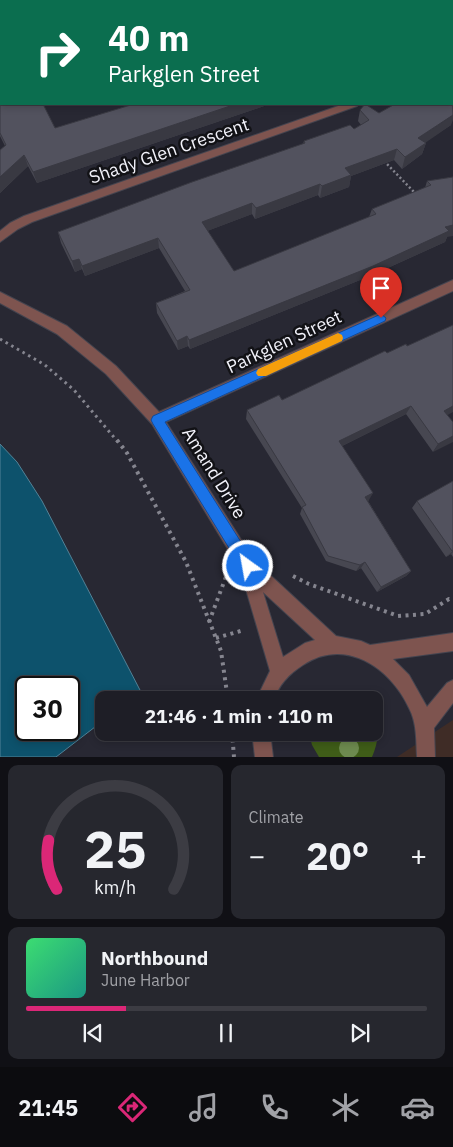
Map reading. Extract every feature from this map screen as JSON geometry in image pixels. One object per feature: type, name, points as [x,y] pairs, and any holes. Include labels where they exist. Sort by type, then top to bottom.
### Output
[{"type":"street","name":"Shady Glen Crescent","points":[[0,238],[14,226],[28,219],[351,105]]},
{"type":"street","name":"Parkglen Street","points":[[157,420],[453,285]]},
{"type":"street","name":"Amand Drive","points":[[0,297],[62,330],[111,370],[157,420],[248,566],[332,644]]},
{"type":"street","name":"Amand Drive","points":[[248,566],[279,672]]},
{"type":"street","points":[[371,653],[453,642]]},
{"type":"street","points":[[269,691],[279,672],[295,658],[312,648],[332,644],[352,646],[371,653],[389,665],[405,682],[417,702],[425,725],[426,757]]},
{"type":"street","points":[[425,725],[453,689]]},
{"type":"street","points":[[262,741],[264,757]]},
{"type":"path","points":[[384,161],[419,197]]},
{"type":"path","points":[[0,339],[45,365],[74,390],[127,453],[186,562],[221,651],[227,691]]},
{"type":"path","points":[[209,622],[236,548]]},
{"type":"path","points":[[309,584],[398,616],[424,614],[451,600]]},
{"type":"path","points":[[216,638],[247,629]]},
{"type":"path","points":[[233,741],[234,757]]},
{"type":"shaded area","points":[[453,720],[453,757],[397,757]]},
{"type":"green space","points":[[311,741],[376,741],[372,757],[319,757]]},
{"type":"water","points":[[0,444],[17,462],[42,501],[140,691],[95,691],[95,727],[80,738],[80,676],[15,676],[15,741],[77,741],[56,757],[0,757]]},
{"type":"building","points":[[0,105],[44,105],[55,128],[131,105],[233,105],[33,172],[24,155],[0,177],[0,150],[6,145],[0,133]]},
{"type":"building","points":[[364,105],[379,113],[393,105],[453,105],[453,115],[418,138],[426,143],[405,157],[397,149],[345,168],[351,175],[322,186],[320,184],[256,208],[252,203],[202,222],[234,271],[376,214],[372,209],[431,185],[427,181],[453,177],[453,225],[445,227],[449,231],[373,266],[189,340],[187,336],[177,341],[156,303],[190,290],[158,238],[82,266],[79,259],[72,261],[58,232],[192,182],[305,143],[304,141],[350,125],[354,129],[369,120],[360,110]]},
{"type":"building","points":[[453,325],[453,406],[444,411],[453,422],[453,436],[438,444],[411,406],[339,441],[373,493],[365,497],[411,571],[381,587],[365,562],[360,565],[328,556],[302,507],[306,505],[247,410],[279,395],[282,400],[385,351],[387,353],[406,344],[407,346]]},
{"type":"building","points":[[453,481],[453,551],[452,551],[417,501]]},
{"type":"slow traffic","points":[[262,373],[338,338]]},
{"type":"route","points":[[248,566],[157,420],[381,318]]}]
